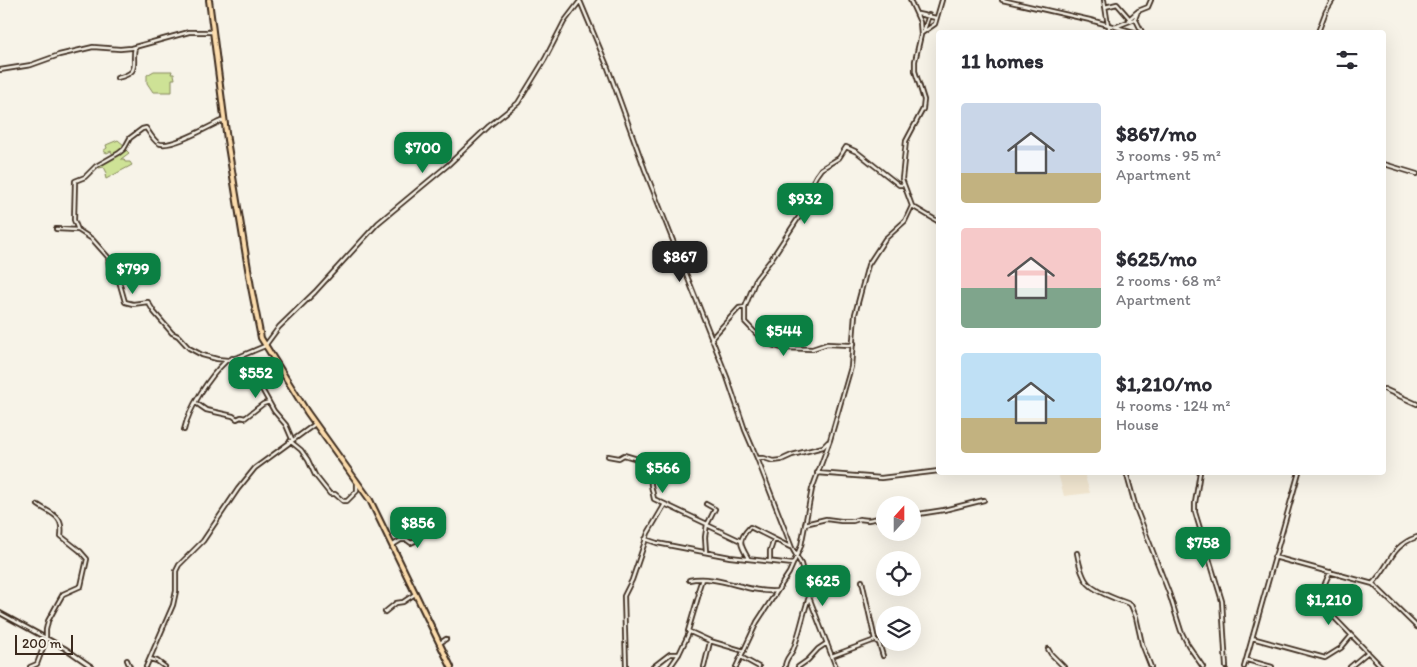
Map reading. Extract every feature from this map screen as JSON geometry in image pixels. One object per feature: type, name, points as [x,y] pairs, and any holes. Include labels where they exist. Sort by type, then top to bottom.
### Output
[{"type":"main road","points":[[210,0],[224,121],[257,323],[265,346],[315,424],[370,500],[451,667]]},
{"type":"street","points":[[910,0],[918,14],[923,32]]},
{"type":"street","points":[[923,32],[934,25],[942,0]]},
{"type":"street","points":[[1002,0],[1046,9],[1124,30]]},
{"type":"street","points":[[1104,0],[1109,30]]},
{"type":"street","points":[[1319,30],[1333,0]]},
{"type":"street","points":[[580,1],[608,68],[727,377],[745,430],[796,558],[802,564],[809,596],[836,667]]},
{"type":"street","points":[[184,430],[189,415],[206,385],[228,360],[265,346],[279,327],[315,292],[378,223],[448,165],[489,126],[518,103],[545,59],[564,22],[580,1]]},
{"type":"street","points":[[1126,23],[1138,12],[1148,7],[1150,1]]},
{"type":"street","points":[[1105,7],[1117,4],[1130,19]]},
{"type":"street","points":[[1114,28],[1135,18],[1138,12]]},
{"type":"street","points":[[918,14],[937,18]]},
{"type":"street","points":[[929,15],[915,68],[924,105],[906,141],[902,179],[912,206],[936,220]]},
{"type":"street","points":[[1135,18],[1141,30]]},
{"type":"street","points":[[0,70],[30,65],[59,55],[92,47],[133,48],[189,32],[214,32]]},
{"type":"street","points":[[117,78],[127,75],[134,69],[136,60],[133,48]]},
{"type":"street","points":[[78,230],[74,222],[75,181],[85,177],[96,166],[119,154],[130,138],[142,129],[146,128],[157,142],[163,144],[182,140],[224,121]]},
{"type":"street","points":[[854,343],[846,345],[827,344],[812,349],[786,348],[769,344],[745,322],[745,307],[756,279],[801,214],[808,192],[816,176],[821,169],[840,158],[846,148],[857,152],[899,185],[904,186]]},
{"type":"street","points":[[1386,165],[1417,174]]},
{"type":"street","points":[[736,667],[757,622],[793,564],[802,542],[809,500],[851,367],[857,305],[868,266],[885,239],[905,221],[912,206]]},
{"type":"street","points":[[70,229],[74,222]]},
{"type":"street","points":[[56,229],[78,230],[90,238],[107,256],[110,267],[119,281],[125,302],[133,304],[147,302],[160,320],[189,348],[210,357],[228,360]]},
{"type":"street","points":[[711,339],[739,308],[745,307]]},
{"type":"street","points":[[232,358],[239,376],[244,376],[249,381],[256,380],[276,414],[286,425],[291,440],[301,450],[315,475],[330,494],[335,494],[344,501],[347,501],[357,491],[357,482]]},
{"type":"street","points":[[1386,390],[1417,404]]},
{"type":"street","points":[[196,403],[205,409],[233,416],[237,419],[245,418],[263,404],[269,402]]},
{"type":"street","points":[[146,667],[173,605],[176,591],[176,571],[179,565],[203,541],[254,470],[291,440],[315,424]]},
{"type":"street","points":[[757,458],[762,457],[773,461],[781,460],[792,455],[823,447],[829,441]]},
{"type":"street","points":[[608,456],[619,458],[624,454],[641,460],[644,468],[650,473],[654,498],[741,541]]},
{"type":"street","points":[[817,473],[881,478],[936,471]]},
{"type":"street","points":[[1127,475],[1136,508],[1169,593],[1181,631],[1203,667]]},
{"type":"street","points":[[1200,475],[1195,512],[1222,601],[1226,667]]},
{"type":"street","points":[[1244,667],[1298,475]]},
{"type":"street","points":[[921,514],[984,500]]},
{"type":"street","points":[[626,667],[624,596],[632,580],[645,539],[665,504]]},
{"type":"street","points":[[706,504],[715,509],[705,537],[706,552]]},
{"type":"street","points":[[30,667],[38,663],[47,638],[46,630],[51,614],[63,594],[81,586],[88,558],[61,536],[61,524],[55,515],[38,505]]},
{"type":"street","points":[[805,524],[826,519],[853,521],[876,519]]},
{"type":"street","points":[[748,559],[741,548],[741,541],[750,527],[792,548]]},
{"type":"street","points":[[392,545],[401,540],[406,540],[410,543],[431,530]]},
{"type":"street","points":[[1373,584],[1398,547],[1404,542],[1417,537]]},
{"type":"street","points":[[645,539],[730,557],[793,564]]},
{"type":"street","points":[[770,561],[770,550],[774,539]]},
{"type":"street","points":[[1077,554],[1086,583],[1105,594],[1131,605],[1142,644],[1151,667]]},
{"type":"street","points":[[1274,557],[1373,584],[1417,627]]},
{"type":"street","points":[[1331,572],[1325,580],[1323,587],[1322,601],[1324,608],[1382,667]]},
{"type":"street","points":[[689,580],[702,579],[761,591],[777,591]]},
{"type":"street","points":[[670,667],[680,654],[689,633],[688,629],[700,594],[698,591],[702,579]]},
{"type":"street","points":[[862,581],[875,640],[879,643],[883,656]]},
{"type":"street","points":[[408,587],[413,589]]},
{"type":"street","points":[[384,612],[396,602],[403,602],[412,594],[416,595]]},
{"type":"street","points":[[785,667],[802,624],[809,596]]},
{"type":"street","points":[[0,613],[66,649],[91,667]]},
{"type":"street","points":[[689,633],[744,651]]},
{"type":"street","points":[[1252,638],[1325,658],[1341,648],[1351,636]]},
{"type":"street","points":[[440,643],[446,639]]},
{"type":"street","points":[[832,656],[875,640]]},
{"type":"street","points":[[704,667],[710,641]]},
{"type":"street","points":[[798,667],[827,642]]},
{"type":"street","points":[[1048,649],[1064,667]]},
{"type":"street","points":[[1350,667],[1368,652]]},
{"type":"street","points":[[653,667],[670,654],[680,654]]},
{"type":"street","points":[[741,657],[759,667]]},
{"type":"street","points":[[150,659],[166,666]]},
{"type":"street","points":[[126,660],[130,667]]},
{"type":"street","points":[[1247,660],[1272,667]]},
{"type":"shaded area","points":[[1059,475],[1085,475],[1090,493],[1064,496]]},
{"type":"green space","points":[[154,71],[172,71],[171,74],[174,74],[175,79],[172,79],[172,92],[153,92],[147,83],[147,75]]},
{"type":"green space","points":[[118,140],[129,153],[121,159],[124,159],[125,162],[130,162],[132,165],[106,179],[105,175],[107,173],[104,167],[99,168],[97,166],[108,161],[112,157],[109,157],[113,155],[111,151],[107,153],[103,151],[107,148],[106,145]]}]
